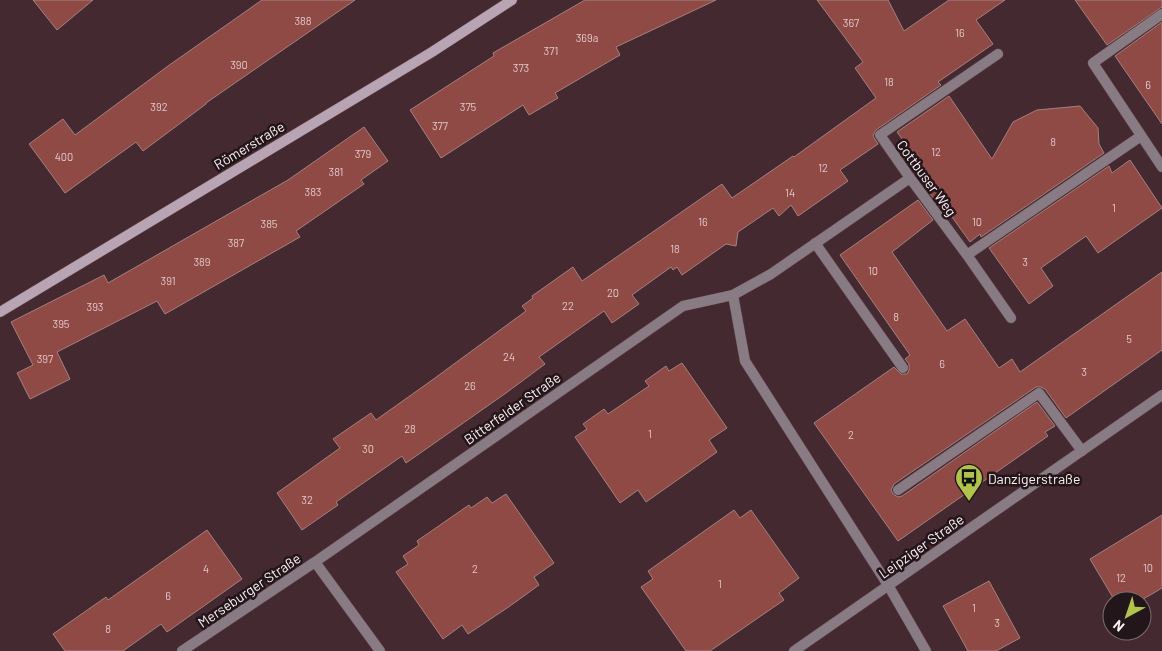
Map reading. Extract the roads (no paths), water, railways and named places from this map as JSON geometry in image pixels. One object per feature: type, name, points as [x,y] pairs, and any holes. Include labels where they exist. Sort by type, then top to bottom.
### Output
[{"type":"main road","name":"Römerstraße","points":[[0,312],[423,57],[512,0]]},
{"type":"street","points":[[1162,14],[1093,63],[1162,167]]},
{"type":"street","name":"Cottbuser Weg","points":[[998,54],[880,135],[1011,318]]},
{"type":"street","points":[[967,255],[1141,136]]},
{"type":"street","name":"Bitterfelder Straße","points":[[315,562],[682,306],[733,295],[771,274],[910,178]]},
{"type":"street","points":[[815,243],[903,368]]},
{"type":"street","points":[[733,295],[745,361],[888,585],[926,651]]},
{"type":"street","points":[[898,490],[1039,393],[1082,451]]},
{"type":"street","name":"Leipziger Straße","points":[[794,651],[1162,394]]},
{"type":"street","name":"Merseburger Straße","points":[[182,651],[315,562],[380,651]]},
{"type":"place","name":"Danzigerstraße","points":[[969,502]]}]
